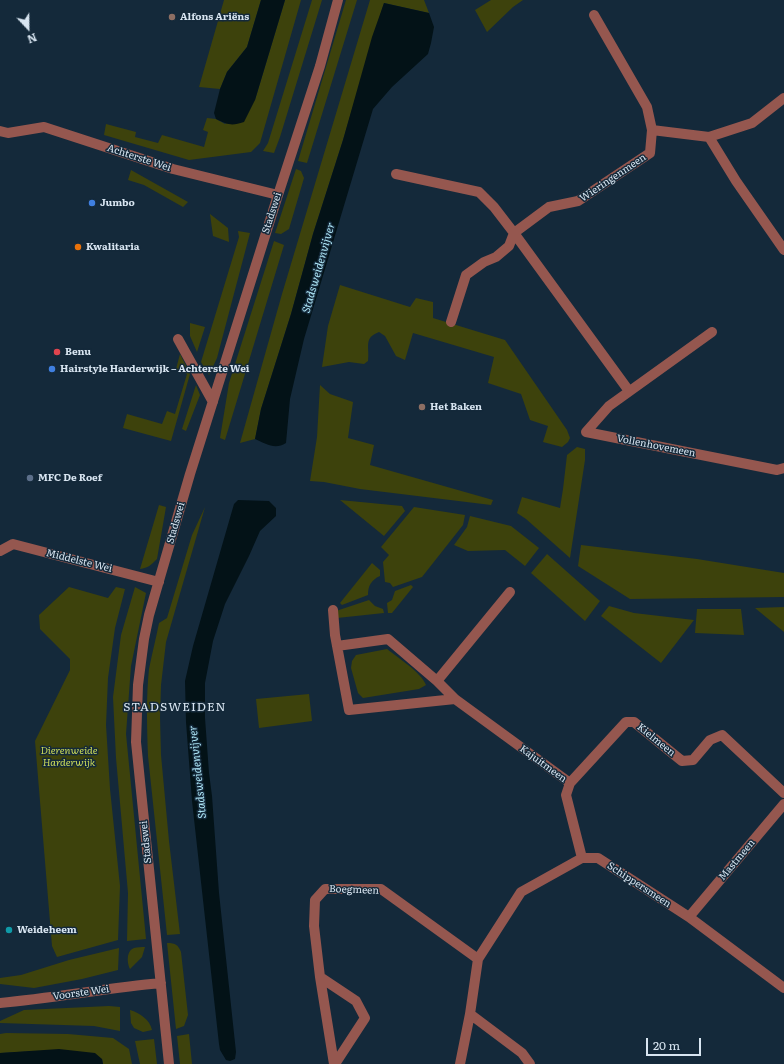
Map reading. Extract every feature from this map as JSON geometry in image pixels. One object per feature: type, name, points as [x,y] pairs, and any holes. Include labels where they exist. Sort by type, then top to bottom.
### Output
[{"type":"street","name":"Stadswei","points":[[169,1064],[162,983],[136,742],[140,662],[150,615],[190,474],[320,66],[338,0]]},
{"type":"street","name":"Wieringenmeen","points":[[451,322],[466,275],[484,262],[496,257],[509,246],[514,233],[548,207],[578,202],[650,153],[652,130],[647,107],[594,15]]},
{"type":"street","points":[[652,130],[709,137],[752,123],[784,98]]},
{"type":"street","name":"Achterste Wei","points":[[0,131],[8,133],[44,127],[173,169],[278,196]]},
{"type":"street","points":[[709,137],[736,181],[784,250]]},
{"type":"street","points":[[396,174],[480,192],[494,207],[514,233],[629,391]]},
{"type":"street","name":"Vollenhovemeen","points":[[712,332],[609,406],[586,432],[777,470],[784,468]]},
{"type":"street","points":[[178,339],[213,402]]},
{"type":"street","name":"Middelste Wei","points":[[0,550],[13,544],[159,582]]},
{"type":"street","points":[[437,681],[510,592]]},
{"type":"street","points":[[333,610],[334,628],[349,710],[455,699]]},
{"type":"street","name":"Kajuitmeen","points":[[337,646],[388,639],[437,681],[455,699],[570,783],[566,795],[582,858]]},
{"type":"street","name":"Kielmeen","points":[[570,783],[626,722],[634,722],[682,761],[693,760],[710,740],[722,735],[784,793]]},
{"type":"street","name":"Mastmeen","points":[[689,917],[784,804]]},
{"type":"street","points":[[460,1064],[470,1014],[478,959],[521,892],[582,858]]},
{"type":"street","name":"Schippersmeen","points":[[582,858],[598,858],[689,917],[784,988]]},
{"type":"street","name":"Boegmeen","points":[[334,1064],[320,976],[314,926],[315,900],[325,889],[381,889],[478,959]]},
{"type":"street","name":"Boegmeen","points":[[320,976],[356,1001],[365,1018],[334,1064]]},
{"type":"street","name":"Voorste Wei","points":[[0,1004],[162,983]]},
{"type":"street","points":[[470,1014],[522,1053],[530,1064]]},
{"type":"green space","points":[[224,0],[261,0],[247,47],[227,72],[220,89],[199,87]]},
{"type":"green space","points":[[285,0],[301,0],[260,143],[251,152],[189,160],[104,135],[106,124],[136,132],[135,137],[158,143],[162,135],[204,147],[208,132],[203,130],[207,118],[216,119],[225,124],[255,100]]},
{"type":"green space","points":[[312,0],[322,0],[280,137],[274,153],[263,151],[268,143]]},
{"type":"green space","points":[[346,0],[357,0],[307,163],[298,161]]},
{"type":"green space","points":[[370,0],[424,0],[429,13],[384,3],[261,409],[255,439],[240,443],[282,294]]},
{"type":"green space","points":[[491,0],[523,0],[513,7],[487,32],[475,10]]},
{"type":"green space","points":[[296,169],[301,171],[304,178],[289,229],[281,234],[275,233]]},
{"type":"green space","points":[[131,170],[188,202],[183,207],[144,185],[128,180]]},
{"type":"green space","points":[[210,214],[228,228],[229,242],[213,236]]},
{"type":"green space","points":[[238,231],[250,233],[217,358],[209,375],[201,362],[239,237]]},
{"type":"green space","points":[[274,241],[284,245],[225,440],[220,438],[229,383]]},
{"type":"green space","points":[[340,285],[410,307],[416,298],[433,302],[433,318],[505,340],[567,430],[570,438],[568,442],[562,447],[543,442],[548,426],[530,420],[521,394],[488,383],[494,357],[413,333],[405,360],[396,356],[385,336],[379,332],[374,334],[369,340],[368,361],[364,364],[349,362],[322,367],[328,326]]},
{"type":"green space","points":[[190,323],[205,327],[197,352],[190,336]]},
{"type":"green space","points":[[180,354],[190,374],[171,441],[123,428],[127,414],[162,424],[167,411],[175,414],[187,374],[176,369]]},
{"type":"green space","points":[[196,385],[200,395],[186,431],[182,429]]},
{"type":"green space","points":[[320,385],[330,394],[353,402],[348,438],[374,445],[370,465],[493,500],[491,505],[360,489],[324,482],[310,481],[317,437]]},
{"type":"green space","points":[[577,447],[585,449],[585,460],[570,558],[526,519],[517,513],[522,497],[560,508],[567,455]]},
{"type":"green space","points":[[340,500],[402,506],[405,511],[384,536]]},
{"type":"green space","points":[[159,505],[166,507],[157,559],[149,566],[140,569]]},
{"type":"green space","points":[[205,507],[166,642],[161,685],[161,755],[180,934],[167,935],[148,756],[148,680],[159,623],[167,618],[192,535]]},
{"type":"green space","points":[[414,507],[465,515],[463,525],[422,577],[393,587],[390,583],[385,582],[383,562],[389,555],[381,547]]},
{"type":"green space","points":[[470,516],[511,526],[539,548],[525,566],[505,550],[468,551],[454,545],[467,527]]},
{"type":"green space","points":[[581,545],[697,559],[784,573],[784,597],[630,599],[578,566]]},
{"type":"green space","points":[[547,554],[600,601],[585,621],[531,573]]},
{"type":"green space","points":[[372,563],[380,570],[380,576],[374,579],[368,595],[342,605],[340,603]]},
{"type":"green space","points":[[411,585],[413,587],[392,613],[388,613],[387,603],[392,600],[395,591]]},
{"type":"green space","name":"Dierenweide Harderwijk","points":[[69,587],[108,598],[116,587],[125,589],[115,628],[108,678],[106,725],[110,789],[120,886],[118,940],[57,957],[52,946],[35,741],[70,670],[70,659],[40,629],[39,615]]},
{"type":"green space","points":[[135,587],[146,593],[131,666],[126,734],[146,939],[127,941],[128,893],[116,758],[113,697],[121,635]]},
{"type":"green space","points":[[369,600],[375,606],[383,609],[384,613],[337,618],[336,611]]},
{"type":"green space","points":[[609,606],[634,613],[694,620],[661,663],[601,616]]},
{"type":"green space","points":[[784,607],[784,632],[755,608]]},
{"type":"green space","points":[[697,609],[741,609],[744,635],[695,633]]},
{"type":"green space","points":[[387,649],[414,670],[426,685],[419,689],[363,698],[358,693],[351,668],[352,661],[356,655]]},
{"type":"green space","points":[[309,694],[312,721],[259,728],[256,699]]},
{"type":"green space","points":[[167,943],[173,943],[181,952],[188,1015],[184,1026],[176,1029]]},
{"type":"green space","points":[[145,947],[142,957],[130,969],[128,964],[128,954],[134,948]]},
{"type":"green space","points":[[119,948],[118,970],[82,979],[34,988],[0,984],[0,978],[21,975],[69,960]]},
{"type":"green space","points":[[109,1006],[120,1007],[120,1031],[94,1026],[0,1023],[0,1021],[24,1010]]},
{"type":"green space","points":[[130,1010],[144,1017],[151,1026],[152,1030],[143,1032],[134,1028],[131,1023]]},
{"type":"green space","points":[[0,1034],[68,1034],[113,1038],[129,1049],[132,1064],[103,1064],[102,1059],[37,1051],[0,1053]]},
{"type":"green space","points":[[189,1034],[192,1064],[180,1064],[177,1036]]},
{"type":"green space","points":[[154,1039],[157,1064],[140,1064],[135,1041]]},
{"type":"water","points":[[261,0],[285,0],[255,100],[244,122],[227,124],[216,119],[214,113],[220,89],[227,72],[247,47]]},
{"type":"water","name":"Stadsweidenvijver","points":[[384,3],[429,13],[434,27],[431,43],[428,54],[392,87],[373,109],[304,339],[290,399],[286,443],[278,446],[270,446],[255,439],[261,409],[291,314],[313,234],[343,140],[372,37]]},
{"type":"water","name":"Stadsweidenvijver","points":[[238,500],[269,501],[276,508],[276,516],[260,531],[225,604],[213,641],[205,683],[205,718],[219,893],[236,1052],[235,1059],[230,1061],[226,1060],[220,1050],[219,1044],[192,801],[186,722],[185,681],[193,646],[234,504]]},
{"type":"water","points":[[59,1049],[95,1053],[102,1059],[103,1064],[0,1064],[0,1053]]},
{"type":"place","name":"Alfons Ariëns","points":[[172,17]]},
{"type":"place","name":"Jumbo","points":[[92,203]]},
{"type":"place","name":"Kwalitaria","points":[[78,247]]},
{"type":"place","name":"Benu","points":[[57,352]]},
{"type":"place","name":"Hairstyle Harderwijk – Achterste Wei","points":[[52,369]]},
{"type":"place","name":"Het Baken","points":[[422,407]]},
{"type":"place","name":"MFC De Roef","points":[[30,478]]},
{"type":"place","name":"Weideheem","points":[[9,930]]},
{"type":"district","name":"STADSWEIDEN","points":[[175,707]]}]
